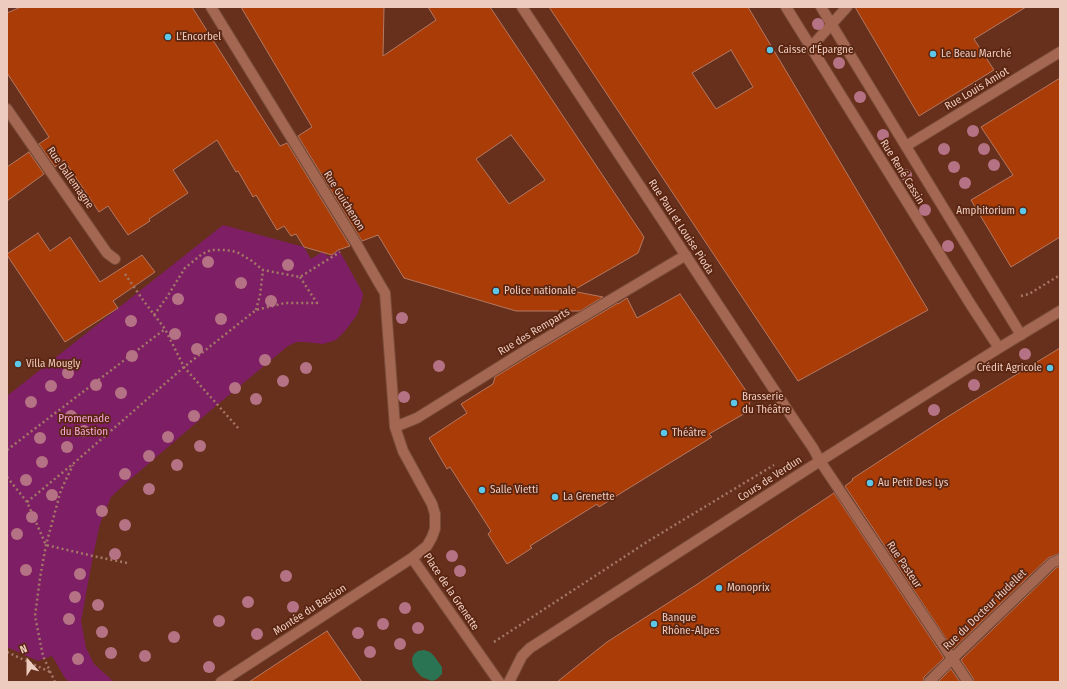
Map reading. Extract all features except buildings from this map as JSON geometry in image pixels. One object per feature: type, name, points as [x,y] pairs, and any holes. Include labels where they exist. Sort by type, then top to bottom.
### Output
[{"type":"street","name":"Rue Guichenon","points":[[211,7],[356,243],[385,293],[395,427]]},
{"type":"street","name":"Rue Paul et Louise Pioda","points":[[522,7],[802,431],[820,461]]},
{"type":"street","name":"Rue René Cassin","points":[[786,7],[999,348]]},
{"type":"street","name":"Rue René Cassin","points":[[821,7],[1021,335]]},
{"type":"street","points":[[811,47],[847,7]]},
{"type":"street","name":"Rue Louis Amiot","points":[[906,146],[1060,52]]},
{"type":"street","name":"Rue Dallemagne","points":[[7,109],[107,253],[115,258]]},
{"type":"street","name":"Rue des Remparts","points":[[395,427],[417,418],[528,349],[686,256]]},
{"type":"street","name":"Cours de Verdun","points":[[509,682],[522,656],[530,648],[820,461],[1060,311]]},
{"type":"street","name":"Place de la Grenette","points":[[395,427],[403,451],[432,504],[435,514],[435,529],[432,537],[427,546],[412,558],[499,682]]},
{"type":"street","name":"Rue Pasteur","points":[[820,461],[968,682]]},
{"type":"street","name":"Montée du Bastion","points":[[221,682],[412,558]]},
{"type":"street","name":"Rue du Docteur Hudellet","points":[[929,682],[952,658],[1052,563],[1060,559]]},
{"type":"path","points":[[154,315],[185,268],[202,254],[211,250],[237,252],[263,270],[300,277],[340,252]]},
{"type":"path","points":[[115,258],[143,300],[165,329],[184,367],[239,430]]},
{"type":"path","points":[[256,310],[260,295],[263,270]]},
{"type":"path","points":[[27,502],[184,367],[256,310],[285,303],[317,302],[300,277]]},
{"type":"path","points":[[7,450],[165,329]]},
{"type":"path","points":[[55,682],[44,656],[35,616],[46,545],[61,490],[74,463]]},
{"type":"path","points":[[478,653],[650,540],[778,463]]},
{"type":"path","points":[[7,477],[27,502],[46,545]]},
{"type":"path","points":[[46,545],[127,563]]},
{"type":"path","points":[[7,652],[51,672]]},
{"type":"green space","name":"Promenade du Bastion","points":[[223,225],[304,247],[311,259],[322,252],[324,252],[328,257],[339,250],[363,294],[357,315],[336,340],[323,344],[297,342],[288,346],[111,497],[100,524],[81,621],[86,648],[94,664],[114,682],[69,682],[52,656],[38,661],[7,647],[7,396]]},
{"type":"shaded area","points":[[424,650],[430,652],[442,667],[442,674],[437,679],[432,681],[422,677],[413,666],[412,659],[414,654],[418,651]]},
{"type":"place","name":"L'Encorbel","points":[[168,37]]},
{"type":"place","name":"Caisse d'Épargne","points":[[770,50]]},
{"type":"place","name":"Le Beau Marché","points":[[933,54]]},
{"type":"place","name":"Amphitorium","points":[[1023,211]]},
{"type":"place","name":"Police nationale","points":[[496,291]]},
{"type":"place","name":"Villa Mougly","points":[[18,364]]},
{"type":"place","name":"Crédit Agricole","points":[[1050,368]]},
{"type":"place","name":"Brasserie du Théâtre","points":[[734,403]]},
{"type":"place","name":"Théâtre","points":[[664,433]]},
{"type":"place","name":"Au Petit Des Lys","points":[[870,483]]},
{"type":"place","name":"Salle Vietti","points":[[482,490]]},
{"type":"place","name":"La Grenette","points":[[555,497]]},
{"type":"place","name":"Monoprix","points":[[719,588]]},
{"type":"place","name":"Banque Rhône-Alpes","points":[[654,624]]}]
